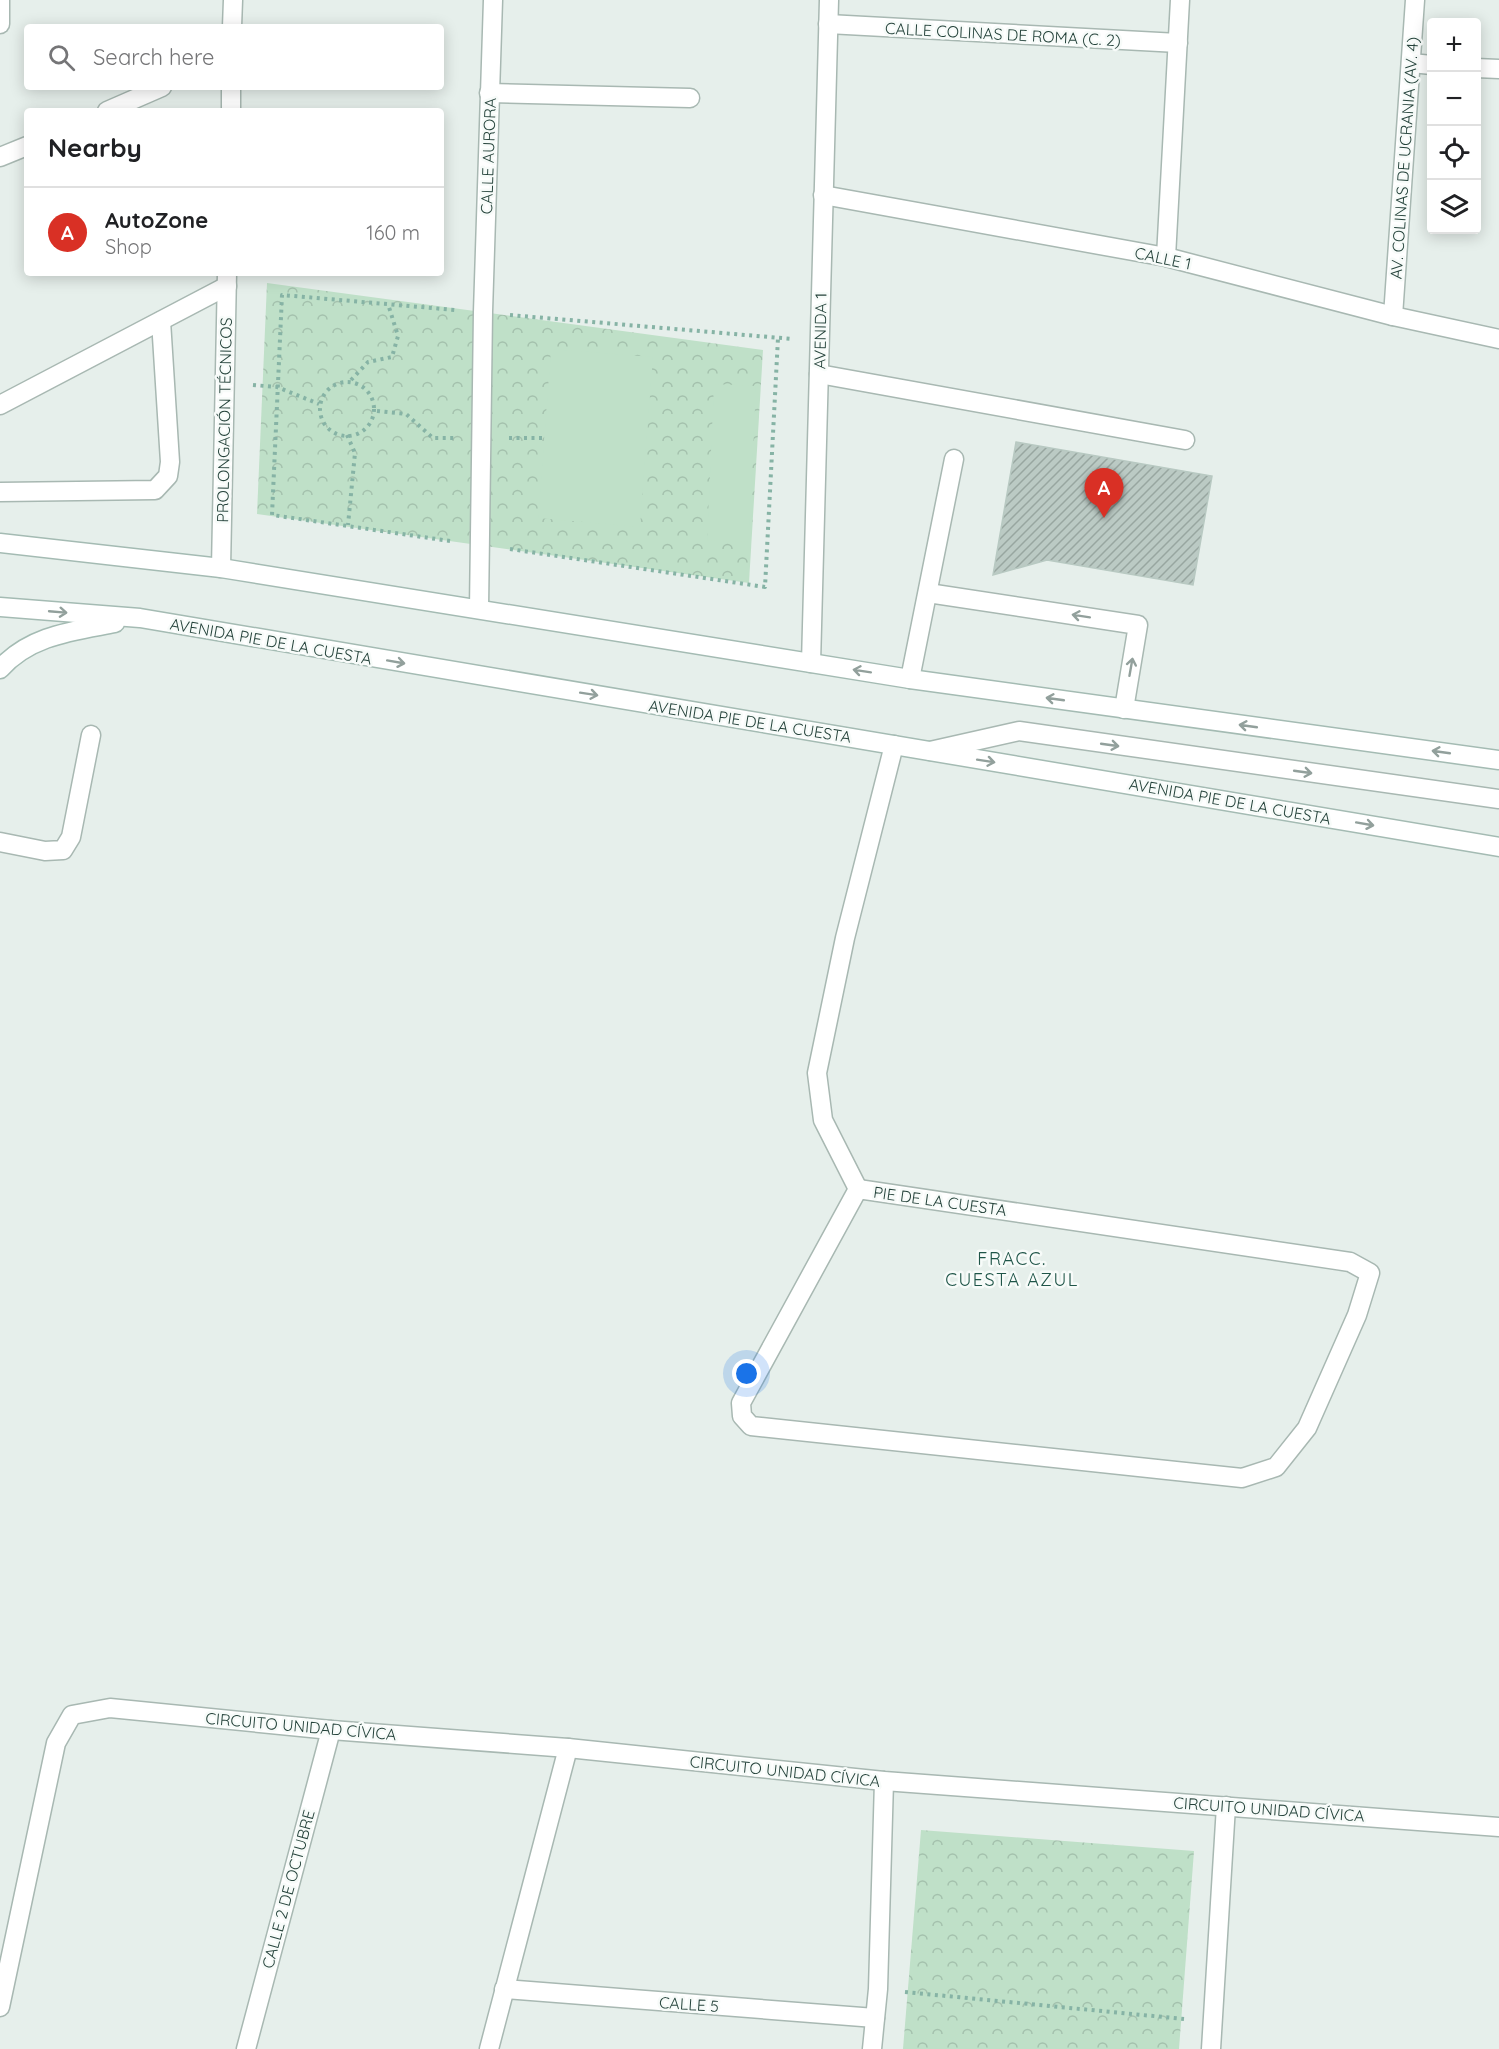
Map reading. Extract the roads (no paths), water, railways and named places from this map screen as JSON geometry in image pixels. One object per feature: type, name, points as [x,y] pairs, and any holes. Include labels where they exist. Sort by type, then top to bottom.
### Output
[{"type":"street","points":[[0,0],[0,24]]},
{"type":"street","points":[[232,24],[233,0]]},
{"type":"street","name":"CALLE AURORA","points":[[479,609],[482,546],[483,312],[493,0]]},
{"type":"street","name":"AVENIDA 1","points":[[811,663],[829,0]]},
{"type":"street","points":[[1166,258],[1180,0]]},
{"type":"street","name":"AV. COLINAS DE UCRANIA (AV. 4)","points":[[1393,316],[1415,0]]},
{"type":"street","name":"CALLE COLINAS DE ROMA (C. 2)","points":[[828,24],[1178,43]]},
{"type":"street","points":[[1411,63],[1427,65]]},
{"type":"street","points":[[1481,68],[1499,69]]},
{"type":"street","points":[[114,108],[155,90]]},
{"type":"street","points":[[231,90],[231,108]]},
{"type":"street","points":[[489,93],[690,98]]},
{"type":"street","points":[[0,157],[24,147]]},
{"type":"street","name":"CALLE 1","points":[[824,195],[1166,258],[1393,316],[1499,339]]},
{"type":"street","points":[[0,405],[161,321],[227,280]]},
{"type":"street","name":"PROLONGACIÓN TÉCNICOS","points":[[221,568],[227,280]]},
{"type":"street","points":[[0,492],[155,490],[168,476],[170,462],[161,321]]},
{"type":"street","points":[[819,374],[1185,440]]},
{"type":"street","points":[[910,679],[954,459]]},
{"type":"street","points":[[0,543],[221,568],[910,679],[1499,760]]},
{"type":"street","points":[[928,593],[1138,625],[1124,709]]},
{"type":"street","name":"AVENIDA PIE DE LA CUESTA","points":[[0,607],[140,618],[1499,847]]},
{"type":"street","points":[[0,669],[50,635],[140,618]]},
{"type":"street","points":[[928,751],[1019,731],[1499,799]]},
{"type":"street","points":[[0,842],[45,851],[63,850],[71,837],[92,735]]},
{"type":"street","name":"PIE DE LA CUESTA","points":[[858,1189],[824,1120],[817,1073],[845,938],[894,745]]},
{"type":"street","name":"PIE DE LA CUESTA","points":[[858,1189],[1350,1262],[1370,1274],[1357,1315],[1307,1428],[1276,1467],[1242,1478],[751,1426],[742,1416],[741,1403],[858,1189]]},
{"type":"street","name":"CIRCUITO UNIDAD CÍVICA","points":[[0,2007],[56,1743],[72,1714],[110,1708],[331,1730],[568,1748],[884,1781],[1499,1827]]},
{"type":"street","name":"CALLE 2 DE OCTUBRE","points":[[246,2049],[331,1730]]},
{"type":"street","points":[[489,2049],[568,1748]]},
{"type":"street","points":[[872,2049],[878,1989],[884,1781]]},
{"type":"street","points":[[1217,2049],[1215,2022],[1226,1806]]},
{"type":"street","name":"CALLE 5","points":[[504,1989],[875,2018]]},
{"type":"place","name":"AutoZone","points":[[1104,518]]},
{"type":"district","name":"FRACC. CUESTA AZUL","points":[[1012,1269]]}]
